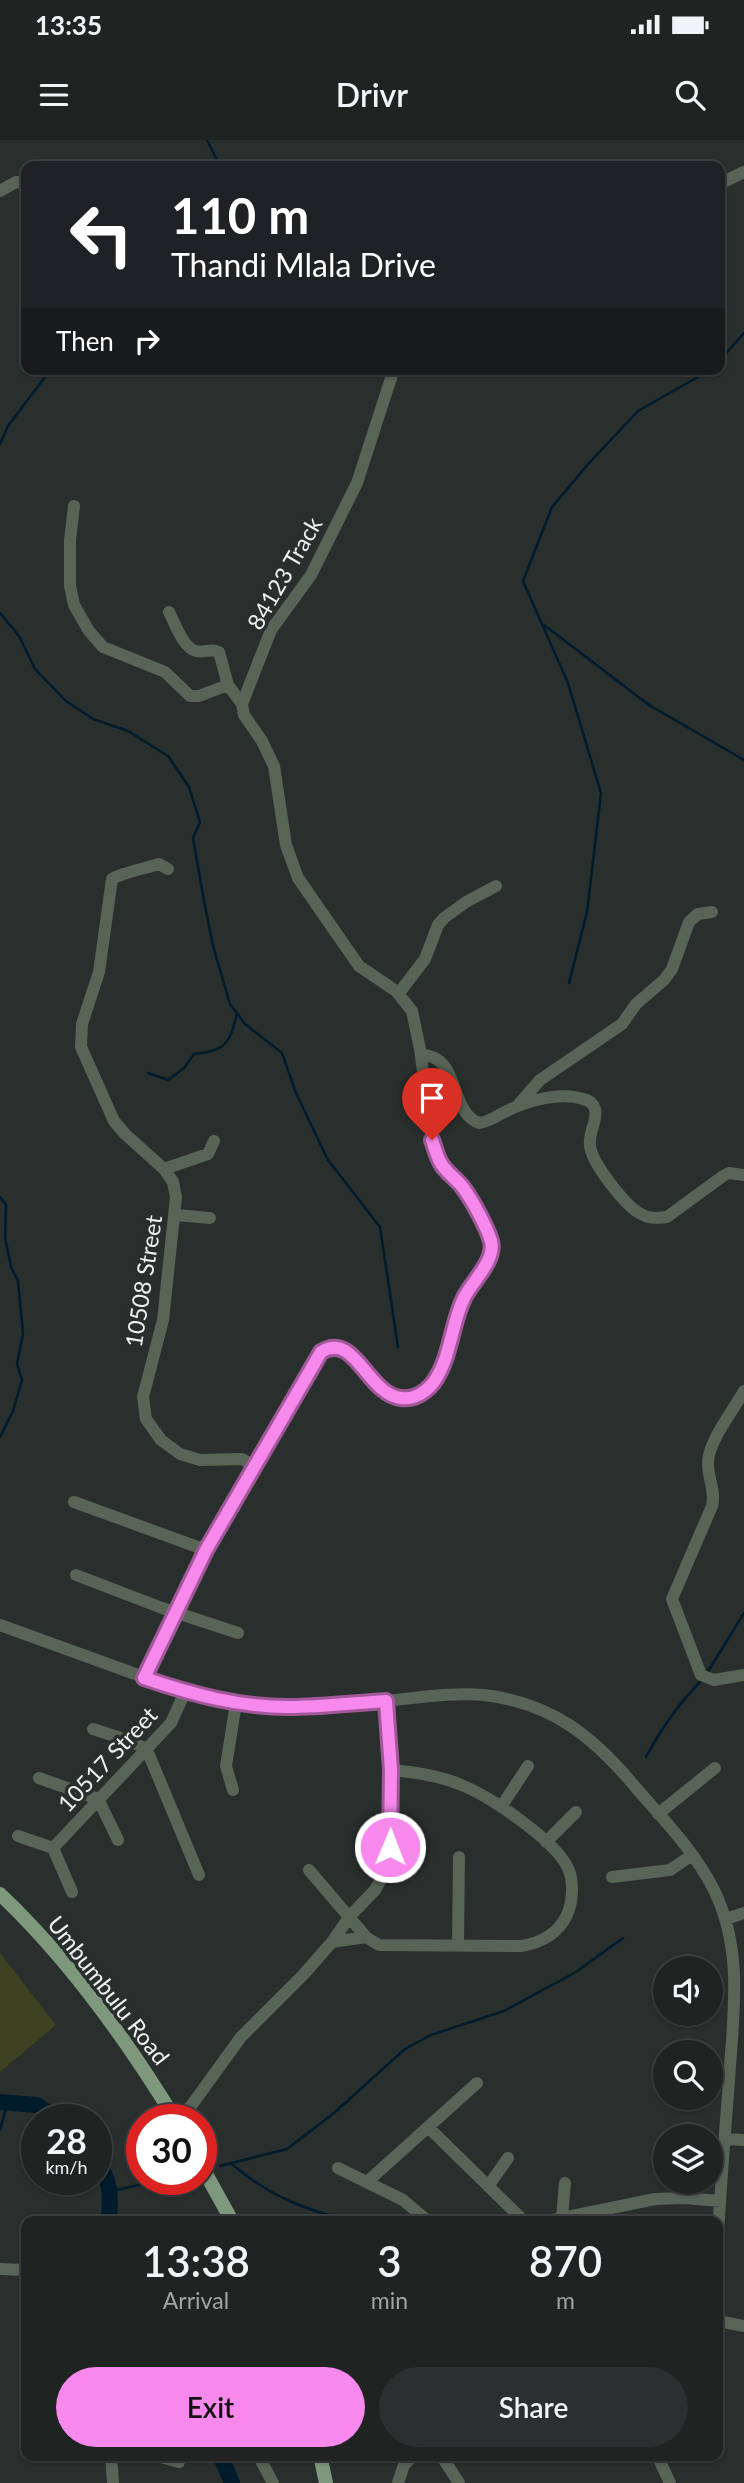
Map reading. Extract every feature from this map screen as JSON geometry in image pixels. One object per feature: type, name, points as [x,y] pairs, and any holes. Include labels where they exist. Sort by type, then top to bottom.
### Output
[{"type":"main road","name":"Umbumbulu Road","points":[[0,1894],[71,1971],[166,2104]]},
{"type":"main road","points":[[217,2194],[229,2216]]},
{"type":"main road","points":[[322,2461],[327,2483]]},
{"type":"street","points":[[725,181],[744,172]]},
{"type":"street","points":[[0,191],[16,182],[21,182]]},
{"type":"street","name":"84123 Track","points":[[242,704],[271,630],[311,575],[357,483],[392,375]]},
{"type":"street","points":[[74,506],[69,540],[70,586],[74,604],[97,642],[165,672],[190,696],[199,696],[228,685]]},
{"type":"street","points":[[144,1678],[206,1550],[317,1356],[332,1346],[344,1349],[382,1391],[397,1398],[410,1398],[424,1392],[439,1372],[458,1312],[472,1283],[487,1262],[491,1248],[488,1233],[463,1188],[442,1165],[432,1140],[421,1055],[412,1011],[399,993],[359,966],[298,878],[286,845],[274,766],[262,741],[244,715],[242,704],[228,685],[219,652],[214,649],[198,651],[189,648],[169,612]]},
{"type":"street","name":"10508 Street","points":[[168,869],[159,864],[137,872],[120,874],[112,880],[99,972],[84,1014],[80,1039],[83,1055],[114,1121],[164,1169],[175,1189],[175,1215],[163,1320],[143,1397],[146,1419],[161,1440],[180,1454],[200,1460],[242,1459],[254,1466]]},
{"type":"street","points":[[399,993],[425,959],[438,925],[444,918],[496,886]]},
{"type":"street","points":[[519,1105],[540,1080],[622,1024],[636,1004],[664,980],[672,969],[689,922],[698,914],[712,912]]},
{"type":"street","points":[[421,1055],[430,1055],[441,1062],[465,1110],[474,1121],[484,1122],[519,1105],[570,1097],[592,1104],[595,1113],[589,1139],[592,1154],[623,1199],[633,1209],[649,1217],[667,1217],[729,1173],[744,1175]]},
{"type":"street","points":[[164,1169],[208,1154],[214,1141]]},
{"type":"street","points":[[175,1215],[210,1219]]},
{"type":"street","points":[[744,1391],[713,1444],[708,1461],[713,1491],[712,1506],[672,1598],[701,1675],[714,1680],[744,1675]]},
{"type":"street","points":[[74,1502],[206,1550]]},
{"type":"street","points":[[76,1575],[175,1613],[238,1633]]},
{"type":"street","points":[[0,1625],[185,1692],[236,1703],[288,1707],[444,1695],[481,1695],[548,1712],[578,1729],[598,1745],[692,1855],[715,1891],[726,1919],[740,1978],[738,2042],[725,2138],[719,2216]]},
{"type":"street","name":"10517 Street","points":[[52,1849],[171,1723],[185,1692]]},
{"type":"street","points":[[192,2104],[248,2028],[304,1975],[350,1916],[375,1890],[387,1866],[391,1770],[386,1701]]},
{"type":"street","points":[[233,1790],[226,1766],[236,1703]]},
{"type":"street","points":[[93,1729],[147,1749],[199,1875]]},
{"type":"street","points":[[501,1807],[528,1766]]},
{"type":"street","points":[[658,1814],[715,1768]]},
{"type":"street","points":[[309,1870],[366,1937],[386,1945],[531,1944],[547,1937],[561,1924],[570,1909],[571,1877],[563,1859],[546,1842],[501,1807],[469,1788],[415,1772],[391,1770]]},
{"type":"street","points":[[39,1778],[98,1799],[118,1840]]},
{"type":"street","points":[[546,1842],[576,1812]]},
{"type":"street","points":[[18,1836],[52,1849],[72,1892]]},
{"type":"street","points":[[612,1877],[670,1870],[692,1855]]},
{"type":"street","points":[[458,1945],[459,1857]]},
{"type":"street","points":[[726,1919],[744,1913]]},
{"type":"street","points":[[332,1942],[366,1937]]},
{"type":"street","points":[[367,2182],[477,2083]]},
{"type":"street","points":[[428,2127],[519,2216]]},
{"type":"street","points":[[725,2138],[744,2140]]},
{"type":"street","points":[[489,2185],[508,2158]]},
{"type":"street","points":[[338,2168],[410,2204],[423,2216]]},
{"type":"street","points":[[562,2216],[565,2183]]},
{"type":"street","points":[[592,2216],[655,2199],[720,2201]]},
{"type":"street","points":[[0,2269],[21,2270]]},
{"type":"street","points":[[723,2322],[744,2326]]},
{"type":"street","points":[[111,2461],[113,2483]]},
{"type":"street","points":[[261,2461],[273,2483]]},
{"type":"street","points":[[398,2483],[408,2461]]},
{"type":"street","points":[[445,2461],[459,2483]]},
{"type":"street","points":[[660,2461],[670,2483]]},
{"type":"green space","points":[[0,1953],[56,2025],[0,2072]]},
{"type":"waterway","points":[[207,140],[218,161]]},
{"type":"waterway","points":[[725,354],[744,333]]},
{"type":"waterway","points":[[0,444],[8,426],[46,375]]},
{"type":"waterway","points":[[569,983],[587,912],[601,793],[568,683],[523,581],[552,507],[589,463],[638,411],[701,375]]},
{"type":"waterway","points":[[0,613],[19,636],[35,669],[66,701],[93,719],[128,731],[168,756],[189,787],[200,822],[193,838],[204,901],[213,946],[230,1004],[245,1024],[282,1053],[296,1093],[328,1160],[380,1227],[398,1347]]},
{"type":"waterway","points":[[544,625],[649,705],[744,760]]},
{"type":"waterway","points":[[148,1073],[168,1080],[184,1068],[194,1054],[220,1048],[232,1032],[237,1013]]},
{"type":"waterway","points":[[0,1197],[6,1205],[5,1237],[11,1267],[18,1281],[23,1334],[17,1364],[22,1380],[13,1411],[0,1437]]},
{"type":"waterway","points":[[707,1673],[744,1613]]},
{"type":"waterway","points":[[646,1757],[670,1717],[701,1681]]},
{"type":"waterway","points":[[220,2166],[287,2149],[334,2113],[405,2049],[431,2035],[504,2011],[576,1972],[623,1938]]},
{"type":"waterway","points":[[0,2130],[8,2101]]},
{"type":"waterway","points":[[0,2102],[25,2104]]},
{"type":"waterway","points":[[232,2164],[273,2193],[332,2216]]},
{"type":"waterway","points":[[112,2191],[126,2188]]},
{"type":"waterway","points":[[109,2216],[110,2195]]},
{"type":"waterway","points":[[223,2461],[232,2483]]},
{"type":"route","points":[[390,1847],[391,1770],[386,1701],[288,1707],[252,1705],[185,1692],[144,1678],[206,1550],[321,1352],[332,1346],[344,1349],[382,1391],[397,1398],[418,1396],[435,1380],[464,1297],[487,1262],[491,1242],[468,1195],[442,1165],[432,1140]]}]
